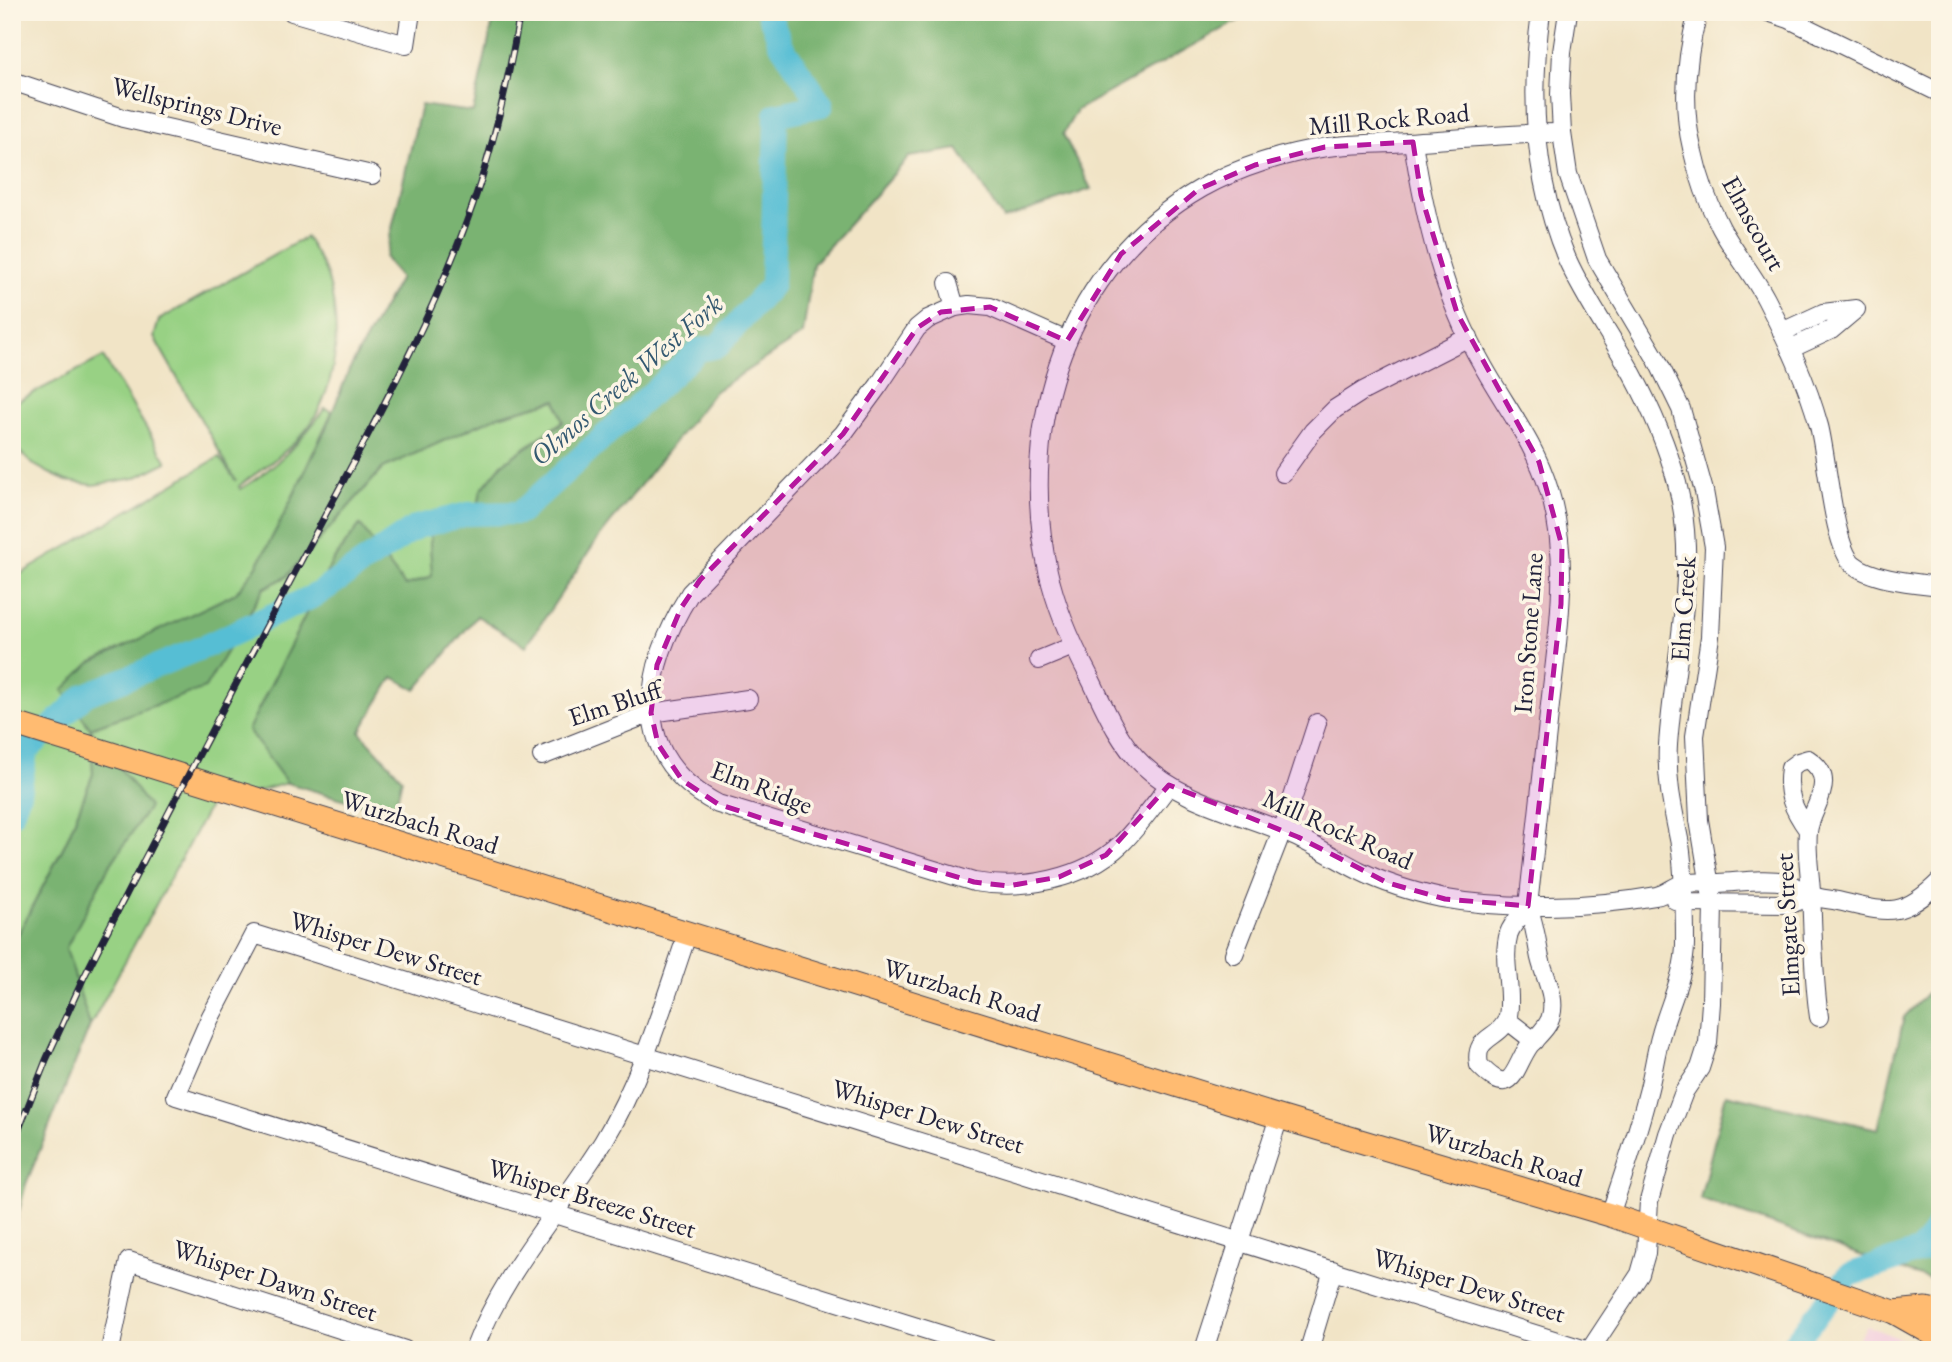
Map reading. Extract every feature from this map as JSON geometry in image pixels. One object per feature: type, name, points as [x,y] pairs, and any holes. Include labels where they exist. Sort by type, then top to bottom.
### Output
[{"type":"main road","name":"Wurzbach Road","points":[[12,723],[687,935],[1279,1117],[1610,1215],[1894,1312],[1940,1338]]},
{"type":"main road","name":"Wurzbach Road","points":[[1894,1312],[1935,1314]]},
{"type":"street","points":[[292,12],[406,45],[411,12]]},
{"type":"street","name":"Elm Creek","points":[[1541,12],[1535,86],[1536,133],[1553,220],[1567,258],[1651,410],[1677,485],[1686,535],[1687,577],[1667,766],[1671,804],[1680,846],[1685,947],[1633,1143],[1610,1215]]},
{"type":"street","name":"Elm Creek","points":[[1568,12],[1560,94],[1568,174],[1597,259],[1657,360],[1681,409],[1704,491],[1714,547],[1714,596],[1710,637],[1695,736],[1699,820],[1713,904],[1712,1003],[1708,1042],[1700,1068],[1684,1092],[1663,1152],[1649,1201],[1647,1253],[1640,1274],[1588,1350]]},
{"type":"street","name":"Elmscourt","points":[[1698,12],[1689,47],[1685,86],[1686,117],[1698,175],[1722,229],[1766,299],[1802,374],[1819,427],[1840,543],[1853,564],[1884,578],[1940,586]]},
{"type":"street","points":[[1768,12],[1789,19],[1940,93]]},
{"type":"street","name":"Wellsprings Drive","points":[[12,81],[123,118],[372,175]]},
{"type":"street","name":"Mill Rock Road","points":[[1562,133],[1325,147],[1255,164],[1199,189],[1145,230],[1121,254],[1100,281],[1067,341],[1054,374],[1040,448],[1038,490],[1041,531],[1048,573],[1073,646],[1119,735],[1142,764],[1169,785],[1203,803],[1282,831],[1360,871],[1416,892],[1446,899],[1559,906],[1662,895],[1682,884],[1753,881],[1789,883],[1811,896],[1868,909],[1892,911],[1910,906],[1940,881]]},
{"type":"street","name":"Iron Stone Lane","points":[[1413,142],[1421,195],[1436,252],[1457,313],[1482,363],[1526,434],[1539,461],[1562,546],[1561,604],[1528,906]]},
{"type":"street","points":[[948,283],[955,307]]},
{"type":"street","name":"Elm Ridge","points":[[1067,341],[990,307],[970,305],[955,307],[928,319],[918,328],[844,434],[690,593],[673,624],[657,665],[651,713],[658,744],[668,763],[690,787],[718,804],[974,883],[991,885],[1042,882],[1075,871],[1106,855],[1139,824],[1169,785]]},
{"type":"street","points":[[1782,332],[1823,313],[1856,309],[1832,330],[1790,349]]},
{"type":"street","points":[[1283,473],[1312,431],[1335,409],[1363,391],[1469,337]]},
{"type":"street","points":[[1039,660],[1073,646]]},
{"type":"street","name":"Elm Bluff","points":[[542,756],[651,713],[748,699]]},
{"type":"street","points":[[1234,954],[1282,831],[1317,723]]},
{"type":"street","name":"Elmgate Street","points":[[1808,830],[1815,986],[1819,1017]]},
{"type":"street","points":[[1753,881],[1754,902]]},
{"type":"street","name":"Mill Rock Road","points":[[1662,895],[1683,903],[1713,904],[1791,904],[1811,896]]},
{"type":"street","points":[[1528,906],[1551,996],[1552,1016],[1527,1049],[1516,1074],[1507,1081],[1499,1081],[1479,1065],[1477,1055],[1479,1047],[1507,1020],[1510,997],[1506,955],[1510,932],[1528,906]]},
{"type":"street","name":"Whisper Dew Street","points":[[176,1097],[210,1018],[254,934],[1588,1350]]},
{"type":"street","points":[[474,1350],[483,1325],[524,1255],[603,1142],[646,1056],[687,935]]},
{"type":"street","points":[[1507,1020],[1534,1041]]},
{"type":"street","name":"Whisper Breeze Street","points":[[176,1097],[991,1350]]},
{"type":"street","points":[[1204,1350],[1279,1117]]},
{"type":"street","points":[[1633,1143],[1663,1152]]},
{"type":"street","name":"Whisper Dawn Street","points":[[110,1350],[129,1261],[405,1350]]},
{"type":"street","points":[[1309,1350],[1333,1270]]},
{"type":"highlighted area","points":[[1413,142],[1421,195],[1457,313],[1539,462],[1562,546],[1561,604],[1528,906],[1445,899],[1388,883],[1298,837],[1169,785],[1106,855],[1059,877],[1008,886],[974,882],[767,820],[718,804],[682,780],[658,744],[651,713],[657,665],[681,608],[700,580],[843,434],[917,328],[941,312],[990,307],[1067,341],[1121,254],[1199,189],[1255,165],[1325,147]]},
{"type":"shaded area","points":[[1867,1326],[1930,1350],[1851,1350]]},
{"type":"green space","points":[[495,12],[1252,13],[1077,110],[1063,134],[1091,189],[1003,219],[958,149],[909,157],[813,264],[803,334],[714,392],[597,540],[526,646],[477,616],[416,690],[393,677],[360,732],[402,778],[394,814],[287,783],[248,730],[332,562],[360,525],[405,586],[432,576],[432,516],[478,506],[481,490],[502,464],[563,422],[556,400],[498,416],[383,468],[286,577],[264,588],[205,688],[90,728],[63,690],[90,663],[236,593],[257,566],[325,430],[349,370],[400,278],[385,258],[421,105],[473,112]]},
{"type":"green space","points":[[306,237],[327,275],[334,311],[335,348],[329,383],[315,417],[300,437],[239,486],[240,489],[287,453],[325,408],[332,412],[257,566],[236,593],[167,627],[64,690],[90,728],[205,687],[264,588],[286,577],[383,468],[498,416],[556,400],[563,421],[502,464],[479,506],[430,545],[433,576],[405,586],[359,526],[332,562],[249,730],[287,783],[210,805],[90,1026],[65,948],[107,870],[148,807],[91,729],[93,774],[66,842],[12,946],[12,579],[219,457],[236,481],[154,337],[159,320]]},
{"type":"green space","points":[[103,357],[167,462],[135,478],[93,485],[66,481],[31,463],[12,444],[12,404]]},
{"type":"green space","points":[[90,728],[149,807],[107,870],[66,948],[90,1026],[26,1184],[12,1238],[12,946],[66,842],[93,774]]},
{"type":"green space","points":[[1940,980],[1940,1283],[1700,1199],[1726,1094],[1878,1129],[1904,1017]]},
{"type":"waterway","name":"Olmos Creek West Fork","points":[[12,813],[19,793],[26,751],[85,695],[206,646],[316,595],[416,527],[468,514],[520,513],[699,350],[718,346],[772,285],[776,115],[822,105],[782,46],[768,12]]},
{"type":"waterway","points":[[1788,1350],[1849,1275],[1921,1251],[1940,1223]]},
{"type":"railway","points":[[12,1147],[46,1060],[84,977],[373,426],[437,295],[456,250],[488,157],[520,12]]}]
